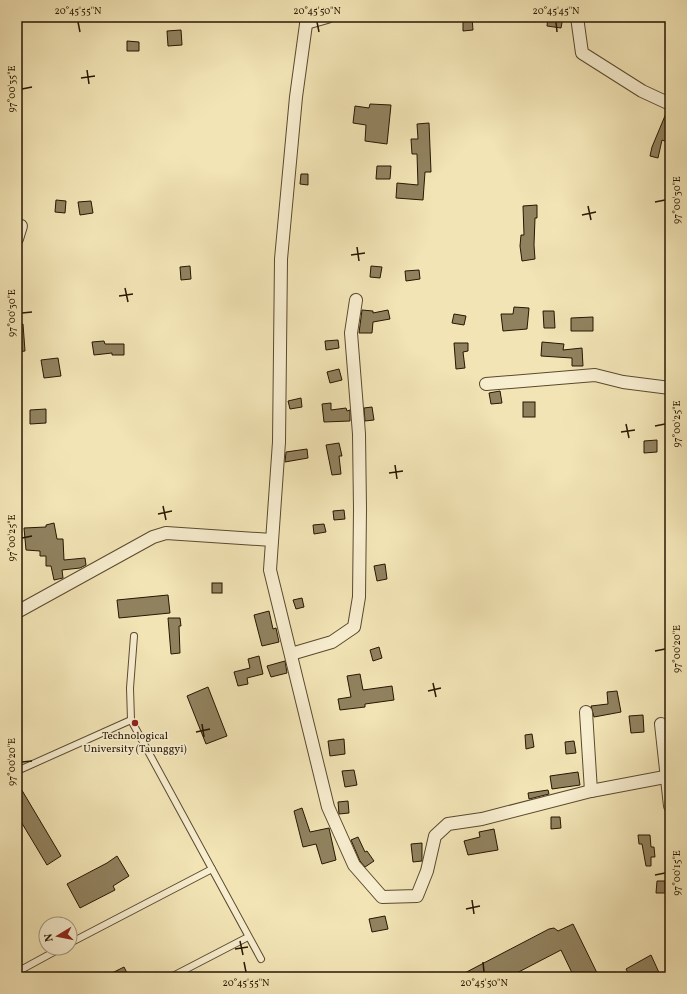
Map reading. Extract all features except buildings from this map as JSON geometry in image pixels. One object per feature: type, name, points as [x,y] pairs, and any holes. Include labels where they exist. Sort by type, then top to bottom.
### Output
[{"type":"street","points":[[327,17],[307,20],[296,97],[281,259],[279,442],[270,570],[328,808],[354,865],[382,897],[418,896],[427,872],[434,836],[448,824],[482,818],[591,791],[669,776]]},
{"type":"street","points":[[577,17],[582,53],[642,91],[670,104]]},
{"type":"street","points":[[17,239],[21,226]]},
{"type":"street","points":[[290,654],[332,642],[354,627],[359,597],[360,509],[359,434],[351,332],[356,300]]},
{"type":"street","points":[[486,384],[595,375],[623,382],[670,388]]},
{"type":"street","points":[[17,612],[153,538],[166,533],[272,540]]},
{"type":"street","points":[[586,712],[591,791]]},
{"type":"street","points":[[661,724],[669,776],[670,806]]},
{"type":"lane","points":[[134,636],[130,688],[131,720],[261,960]]},
{"type":"lane","points":[[17,772],[131,720]]},
{"type":"lane","points":[[78,939],[212,869]]},
{"type":"lane","points":[[171,977],[248,937]]},
{"type":"lane","points":[[17,972],[47,956]]},
{"type":"place","name":"Technological University (Taunggyi)","points":[[135,723]]}]
